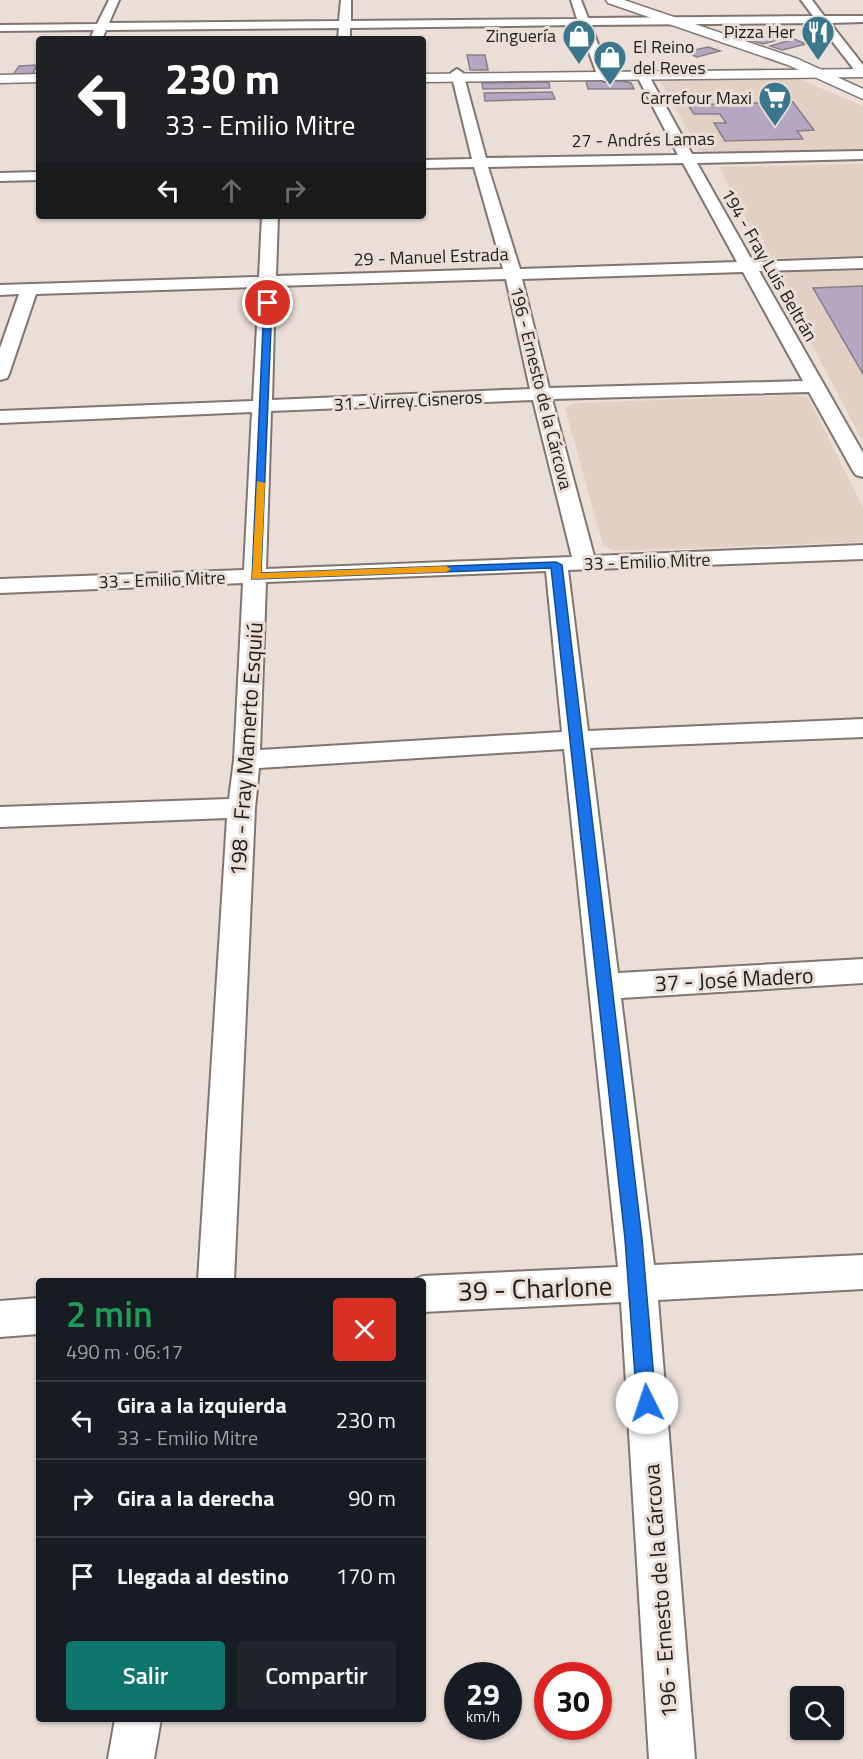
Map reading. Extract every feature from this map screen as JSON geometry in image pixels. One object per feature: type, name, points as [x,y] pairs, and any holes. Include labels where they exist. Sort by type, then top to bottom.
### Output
[{"type":"main road","points":[[598,0],[810,72]]},
{"type":"main road","points":[[612,0],[793,62],[863,95]]},
{"type":"main road","points":[[603,74],[643,76],[862,70]]},
{"type":"main road","points":[[426,76],[810,72]]},
{"type":"main road","points":[[0,81],[36,80]]},
{"type":"street","points":[[97,36],[114,0]]},
{"type":"street","points":[[344,36],[345,0]]},
{"type":"street","points":[[576,0],[603,74]]},
{"type":"street","points":[[806,0],[862,70]]},
{"type":"street","points":[[0,28],[863,19]]},
{"type":"street","name":"196 - Ernesto de la Cárcova","points":[[458,76],[480,163],[513,274],[541,394],[571,565],[576,740],[606,986],[638,1285],[672,1759]]},
{"type":"street","name":"194 - Fray Luis Beltrán","points":[[643,76],[747,267],[863,471]]},
{"type":"street","points":[[856,155],[863,172]]},
{"type":"street","name":"27 - Andrés Lamas","points":[[426,164],[856,155]]},
{"type":"street","points":[[0,177],[36,176]]},
{"type":"street","name":"198 - Fray Mamerto Esquiú","points":[[216,1278],[241,808],[247,760],[270,219]]},
{"type":"street","name":"29 - Manuel Estrada","points":[[0,290],[863,263]]},
{"type":"street","points":[[0,374],[29,289]]},
{"type":"street","name":"31 - Virrey Cisneros","points":[[0,417],[541,394],[816,386]]},
{"type":"street","name":"33 - Emilio Mitre","points":[[0,586],[863,552]]},
{"type":"street","points":[[247,760],[576,740],[863,728]]},
{"type":"street","points":[[0,817],[241,808]]},
{"type":"street","name":"37 - José Madero","points":[[606,986],[863,971]]},
{"type":"street","name":"39 - Charlone","points":[[426,1294],[863,1272]]},
{"type":"street","points":[[0,1319],[36,1316]]},
{"type":"street","points":[[131,1759],[137,1722]]},
{"type":"shaded area","name":"Carrefour Maxi","points":[[799,79],[863,106],[863,149],[707,153],[699,150],[660,81]]},
{"type":"shaded area","points":[[863,164],[863,442],[719,167]]},
{"type":"shaded area","points":[[797,395],[809,399],[863,508],[863,542],[615,551],[603,545],[565,408],[573,403]]},
{"type":"building","points":[[775,35],[785,38],[763,44],[753,41]]},
{"type":"building","points":[[794,39],[806,44],[782,50],[770,46]]},
{"type":"building","points":[[708,47],[720,51],[697,57],[685,52]]},
{"type":"building","points":[[467,55],[485,55],[488,70],[470,70]]},
{"type":"building","points":[[36,65],[36,67],[32,75],[13,75],[19,66]]},
{"type":"building","name":"El Reino del Reves","points":[[586,81],[623,81],[631,83],[634,89],[588,89]]},
{"type":"building","points":[[549,82],[550,88],[483,89],[482,83]]},
{"type":"building","points":[[552,92],[555,99],[485,101],[484,93]]},
{"type":"building","points":[[793,102],[814,130],[797,131],[803,139],[725,141],[714,123],[726,123],[720,114],[694,114],[688,105]]},
{"type":"building","points":[[863,286],[863,374],[813,288]]},
{"type":"slow traffic","points":[[260,483],[256,577],[446,569]]},
{"type":"place","name":"Pizza Her","points":[[818,61]]},
{"type":"place","name":"Zinguería","points":[[579,65]]},
{"type":"place","name":"El Reino del Reves","points":[[610,86]]},
{"type":"place","name":"Carrefour Maxi","points":[[775,127]]},
{"type":"route","points":[[268,303],[256,577],[556,565],[606,986],[638,1285],[647,1403]]}]
